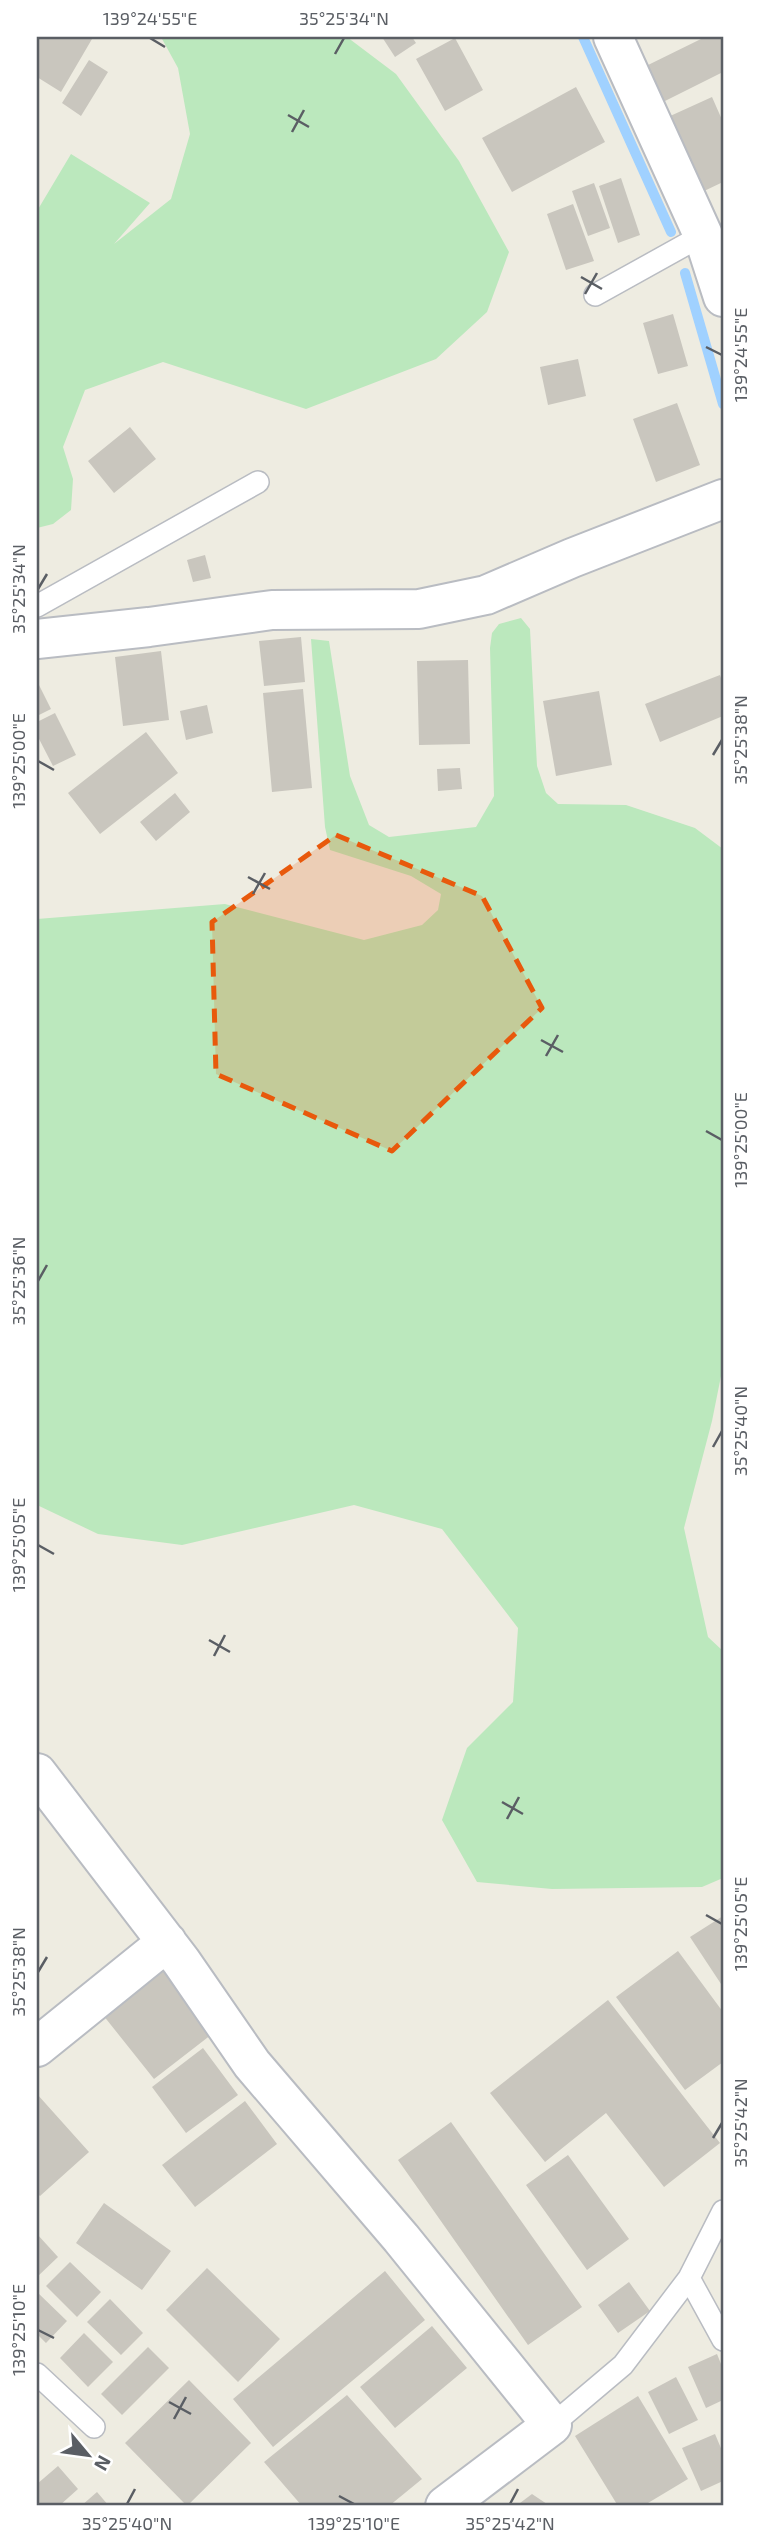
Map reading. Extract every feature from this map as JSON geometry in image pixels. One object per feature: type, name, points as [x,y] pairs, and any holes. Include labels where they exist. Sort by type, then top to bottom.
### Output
[{"type":"street","points":[[613,37],[713,229],[723,297]]},
{"type":"street","points":[[37,639],[272,610],[419,608],[486,595],[723,499]]},
{"type":"street","points":[[37,1773],[167,1942],[252,2064],[401,2238],[552,2425],[445,2506]]},
{"type":"street","points":[[37,2047],[167,1942]]},
{"type":"lane","points":[[595,295],[713,229]]},
{"type":"lane","points":[[37,607],[258,482]]},
{"type":"lane","points":[[552,2425],[623,2365],[689,2278],[723,2211]]},
{"type":"lane","points":[[689,2278],[723,2340]]},
{"type":"lane","points":[[37,2374],[94,2427]]},
{"type":"highlighted area","points":[[336,835],[482,896],[542,1008],[392,1151],[216,1074],[212,922]]},
{"type":"green space","points":[[161,37],[347,37],[396,74],[459,161],[509,252],[487,312],[436,359],[306,409],[163,362],[85,390],[63,447],[73,479],[71,510],[53,524],[37,528],[37,211],[71,154],[150,203],[114,244],[171,199],[190,134],[178,68]]},
{"type":"green space","points":[[521,618],[530,629],[537,766],[546,793],[558,804],[626,805],[695,828],[723,849],[723,1366],[712,1421],[684,1528],[708,1637],[723,1651],[723,1878],[702,1887],[552,1889],[477,1882],[442,1820],[467,1748],[513,1702],[518,1628],[442,1529],[354,1505],[182,1545],[98,1534],[37,1505],[37,919],[225,904],[364,940],[422,925],[438,910],[441,894],[411,876],[330,850],[325,827],[311,639],[329,641],[350,776],[369,825],[389,837],[476,827],[494,796],[490,648],[492,633],[499,624]]},
{"type":"building","points":[[37,37],[92,39],[61,92],[37,77]]},
{"type":"building","points":[[382,37],[412,37],[416,43],[395,57]]},
{"type":"building","points":[[705,37],[721,37],[723,72],[661,103],[644,67]]},
{"type":"building","points":[[455,38],[483,90],[445,111],[416,59]]},
{"type":"building","points":[[89,60],[108,72],[81,116],[62,103]]},
{"type":"building","points":[[576,87],[605,142],[512,192],[482,138]]},
{"type":"building","points":[[712,97],[723,122],[723,182],[702,192],[668,117]]},
{"type":"building","points":[[621,178],[640,235],[618,243],[599,186]]},
{"type":"building","points":[[594,183],[610,228],[588,236],[572,191]]},
{"type":"building","points":[[573,204],[594,261],[566,270],[547,214]]},
{"type":"building","points":[[673,314],[688,366],[658,374],[643,323]]},
{"type":"building","points":[[578,359],[586,396],[548,405],[540,367]]},
{"type":"building","points":[[677,403],[700,465],[656,482],[633,419]]},
{"type":"building","points":[[130,427],[156,459],[114,493],[88,461]]},
{"type":"building","points":[[205,555],[211,578],[193,582],[187,560]]},
{"type":"building","points":[[301,637],[305,682],[264,686],[259,641]]},
{"type":"building","points":[[161,651],[169,720],[123,726],[115,657]]},
{"type":"building","points":[[468,660],[470,744],[419,745],[417,661]]},
{"type":"building","points":[[720,675],[723,684],[723,716],[660,742],[645,704]]},
{"type":"building","points":[[39,685],[51,709],[37,716],[37,686]]},
{"type":"building","points":[[303,689],[312,788],[272,792],[263,693]]},
{"type":"building","points":[[599,691],[612,765],[556,776],[543,701]]},
{"type":"building","points":[[207,705],[213,733],[186,740],[180,711]]},
{"type":"building","points":[[55,713],[76,755],[53,766],[37,735],[37,722]]},
{"type":"building","points":[[146,732],[178,773],[100,834],[68,793]]},
{"type":"building","points":[[460,768],[462,789],[438,791],[437,769]]},
{"type":"building","points":[[175,793],[190,812],[156,841],[140,822]]},
{"type":"building","points":[[723,1916],[723,1987],[690,1937]]},
{"type":"building","points":[[678,1951],[723,2012],[723,2062],[685,2090],[616,1997]]},
{"type":"building","points":[[166,1967],[216,2031],[154,2079],[103,2015]]},
{"type":"building","points":[[608,2000],[720,2143],[664,2187],[606,2113],[545,2162],[490,2093]]},
{"type":"building","points":[[203,2048],[238,2095],[186,2133],[152,2087]]},
{"type":"building","points":[[37,2094],[89,2152],[40,2196],[37,2193]]},
{"type":"building","points":[[245,2101],[277,2144],[195,2207],[162,2165]]},
{"type":"building","points":[[451,2122],[582,2307],[528,2345],[398,2160]]},
{"type":"building","points":[[568,2155],[629,2239],[587,2270],[526,2185]]},
{"type":"building","points":[[104,2203],[171,2251],[142,2290],[76,2243]]},
{"type":"building","points":[[37,2234],[58,2257],[37,2277]]},
{"type":"building","points":[[70,2262],[101,2292],[77,2317],[46,2286]]},
{"type":"building","points":[[207,2268],[280,2339],[238,2382],[166,2310]]},
{"type":"building","points":[[385,2271],[425,2320],[273,2447],[233,2399]]},
{"type":"building","points":[[629,2282],[650,2311],[618,2333],[598,2305]]},
{"type":"building","points":[[37,2292],[67,2321],[46,2343],[37,2334]]},
{"type":"building","points":[[110,2299],[143,2333],[121,2355],[87,2322]]},
{"type":"building","points":[[432,2326],[467,2368],[395,2428],[360,2387]]},
{"type":"building","points":[[84,2333],[113,2362],[88,2387],[60,2358]]},
{"type":"building","points":[[148,2347],[169,2368],[122,2415],[101,2394]]},
{"type":"building","points":[[717,2354],[723,2369],[723,2400],[706,2408],[688,2367]]},
{"type":"building","points":[[676,2377],[698,2420],[669,2434],[648,2392]]},
{"type":"building","points":[[189,2380],[251,2443],[187,2506],[125,2443]]},
{"type":"building","points":[[347,2395],[422,2479],[389,2506],[302,2506],[264,2462]]},
{"type":"building","points":[[638,2396],[688,2479],[643,2506],[618,2506],[575,2436]]},
{"type":"building","points":[[715,2434],[723,2453],[723,2481],[701,2491],[682,2448]]},
{"type":"building","points":[[58,2466],[78,2489],[59,2506],[37,2506],[37,2484]]},
{"type":"building","points":[[97,2492],[109,2506],[81,2506]]},
{"type":"building","points":[[532,2494],[550,2506],[516,2506]]},
{"type":"waterway","points":[[583,37],[671,232]]},
{"type":"waterway","points":[[685,273],[723,404]]}]
